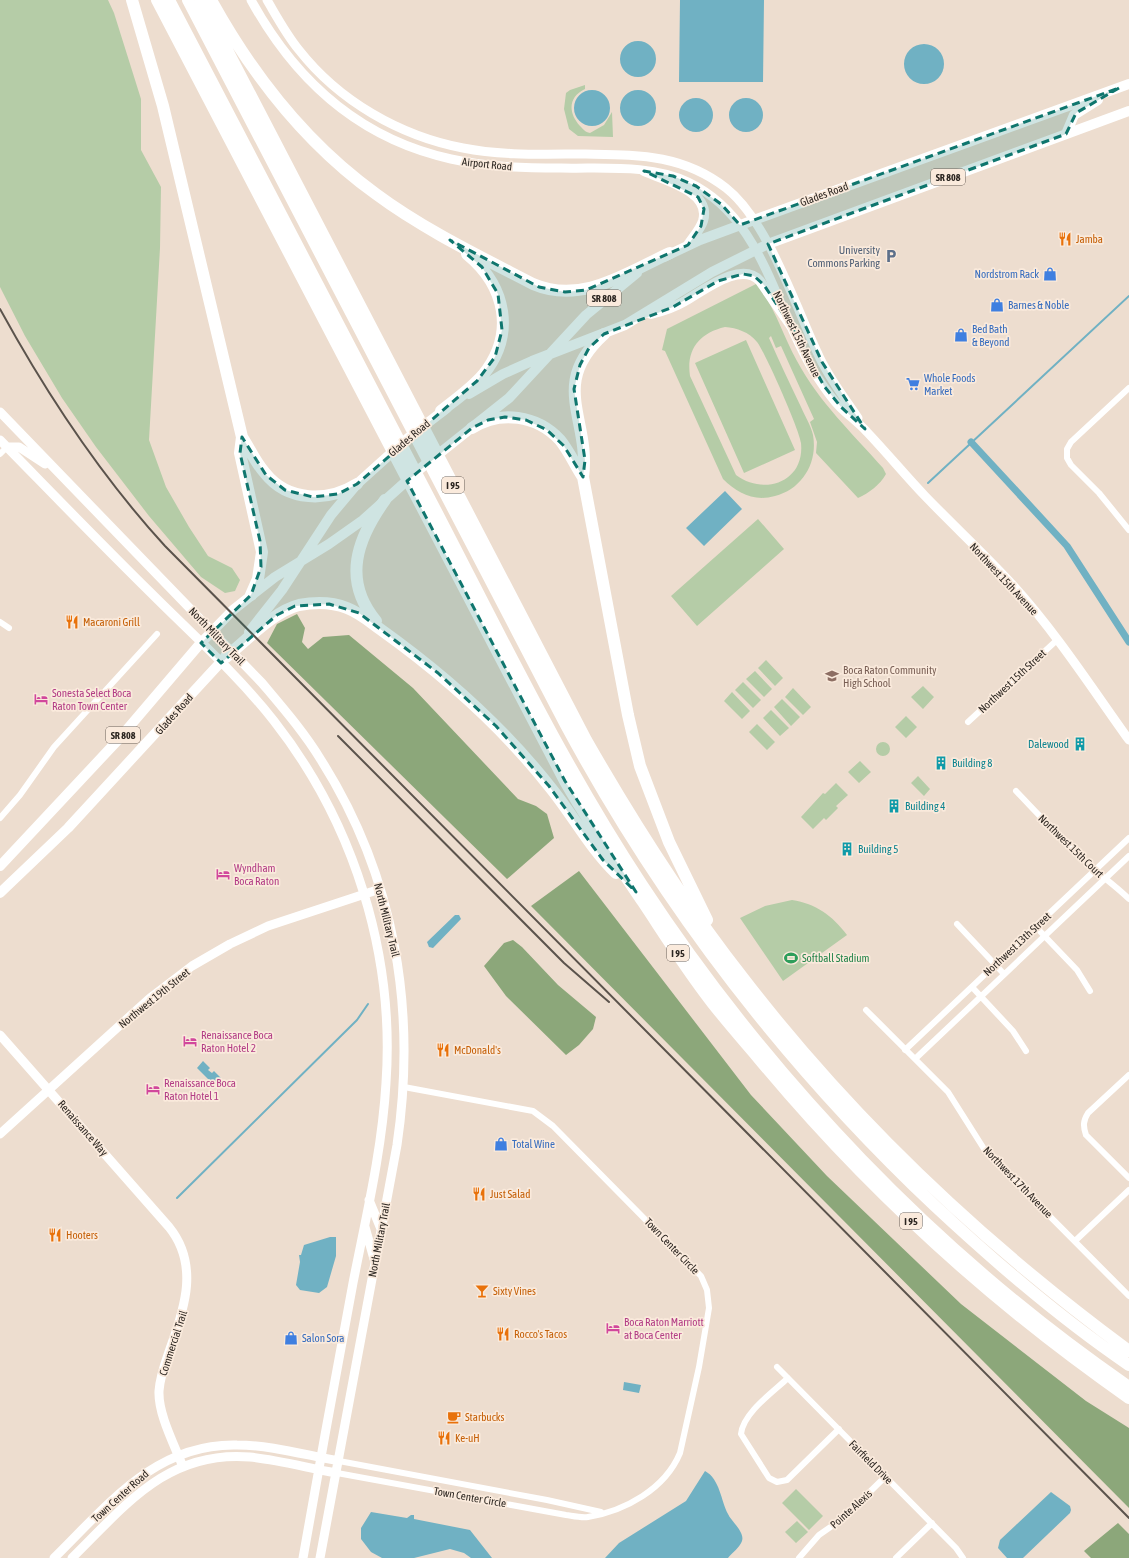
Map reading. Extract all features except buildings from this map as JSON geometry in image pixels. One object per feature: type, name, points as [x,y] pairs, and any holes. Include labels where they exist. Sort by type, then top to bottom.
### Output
[{"type":"highway","points":[[132,0],[163,106],[242,437],[266,475],[285,490],[306,496],[328,497],[343,492],[357,484]]},
{"type":"highway","name":"I 95","points":[[157,0],[552,757],[604,846],[717,1009],[790,1096],[848,1158],[931,1239],[985,1287],[1055,1344],[1129,1398]]},
{"type":"highway","points":[[169,0],[562,751],[607,830],[672,930],[716,989],[785,1075],[882,1180],[1000,1288],[1129,1387]]},
{"type":"highway","points":[[188,0],[569,731],[604,794],[672,899],[717,962],[770,1030],[821,1090],[877,1150],[948,1218],[1005,1268],[1086,1334],[1129,1365]]},
{"type":"highway","name":"I 95","points":[[201,0],[586,740],[651,849],[727,958],[775,1019],[821,1073],[917,1173],[1018,1265],[1129,1351]]},
{"type":"highway","points":[[211,0],[232,38],[254,71],[281,105],[315,143],[375,194],[450,240],[533,284],[552,291],[564,292],[593,288],[670,253]]},
{"type":"highway","points":[[441,411],[477,381],[486,370],[498,351],[503,314],[500,300],[491,279],[477,262],[450,240]]},
{"type":"highway","points":[[604,334],[593,344],[583,358],[574,383],[574,403],[585,460],[583,477],[628,715],[644,778],[658,816],[680,867],[727,958]]},
{"type":"highway","points":[[472,428],[483,422],[498,417],[519,418],[534,422],[548,430],[559,440],[583,477]]},
{"type":"highway","points":[[242,437],[240,453],[262,552],[260,573],[248,597]]},
{"type":"highway","points":[[385,500],[361,540],[357,554],[356,576],[359,589],[367,609],[376,621],[394,639]]},
{"type":"highway","points":[[226,657],[265,620],[295,606],[316,603],[329,604],[342,606],[359,614],[394,639],[457,689],[496,726],[550,786],[602,860],[636,892]]},
{"type":"main road","name":"Airport Road","points":[[251,0],[279,47],[308,79],[354,118],[388,137],[424,152],[474,163],[539,168],[644,171],[673,176],[696,186],[721,204],[740,225],[756,250]]},
{"type":"main road","name":"Airport Road","points":[[267,0],[292,41],[316,70],[356,103],[401,128],[451,146],[490,152],[633,155],[667,160],[696,169],[720,184],[738,200],[754,220],[768,244]]},
{"type":"main road","name":"Glades Road","points":[[0,866],[118,740],[187,659],[223,620],[248,597],[302,560],[339,538],[363,520],[456,440],[509,398],[577,324],[604,298],[639,272],[670,253],[740,225],[1129,84]]},
{"type":"main road","points":[[1066,134],[1074,116],[1119,88]]},
{"type":"main road","name":"Glades Road","points":[[265,620],[331,515],[357,484],[370,471],[441,411],[503,374],[604,334],[636,319],[701,278],[768,244],[1129,112]]},
{"type":"main road","points":[[644,171],[686,189],[700,199],[704,209],[704,219],[688,245]]},
{"type":"main road","name":"Northwest 15th Avenue","points":[[768,244],[822,362],[865,429]]},
{"type":"main road","name":"Northwest 15th Avenue","points":[[756,250],[807,359],[824,386],[841,407],[865,429],[923,493],[1019,592],[1057,640],[1129,740]]},
{"type":"main road","points":[[636,319],[673,307],[718,282],[735,275],[746,274],[754,276],[760,281],[791,326]]},
{"type":"main road","name":"North Military Trail","points":[[0,412],[262,683],[290,715],[321,759],[340,792],[362,835],[380,889],[396,949],[402,990],[405,1041],[404,1088],[397,1145],[320,1558]]},
{"type":"main road","name":"North Military Trail","points":[[0,440],[251,693],[276,724],[305,767],[346,842],[364,894],[381,967],[387,1045],[384,1110],[369,1200],[318,1470],[303,1558]]},
{"type":"main road","points":[[7,447],[19,447],[61,475]]},
{"type":"main road","name":"Glades Road","points":[[0,893],[68,828],[226,657]]},
{"type":"main road","name":"Northwest 19th Street","points":[[0,1134],[163,987],[212,954],[238,939],[274,923],[380,889]]},
{"type":"main road","name":"Renaissance Way","points":[[0,1035],[164,1222]]},
{"type":"main road","points":[[369,1200],[381,1229]]},
{"type":"main road","name":"Commercial Trail","points":[[164,1222],[180,1243],[187,1270],[186,1299],[164,1367],[159,1391],[162,1410],[183,1467]]},
{"type":"main road","points":[[364,1224],[375,1263]]},
{"type":"main road","name":"Town Center Road","points":[[54,1558],[130,1484],[157,1465],[178,1455],[202,1448],[238,1445],[258,1446],[339,1461]]},
{"type":"main road","name":"Town Center Road","points":[[72,1558],[143,1490],[160,1477],[183,1467],[211,1459],[236,1456],[251,1457],[337,1473]]},
{"type":"street","points":[[1128,392],[1070,442],[1067,449],[1067,458],[1071,465],[1116,513],[1129,530]]},
{"type":"street","points":[[0,454],[7,447]]},
{"type":"street","points":[[0,622],[10,628]]},
{"type":"street","points":[[0,818],[14,802],[54,747],[157,634]]},
{"type":"street","name":"Northwest 15th Street","points":[[968,722],[1057,640]]},
{"type":"street","name":"Northwest 15th Court","points":[[1016,791],[1104,879],[1114,884],[1129,899]]},
{"type":"street","name":"Northwest 13th Street","points":[[905,1050],[1129,838]]},
{"type":"street","name":"Northwest 13th Street","points":[[915,1059],[1129,856]]},
{"type":"street","points":[[957,924],[1004,974]]},
{"type":"street","points":[[1035,926],[1077,970],[1090,991]]},
{"type":"street","points":[[972,986],[1013,1031],[1026,1051]]},
{"type":"street","name":"Northwest 17th Avenue","points":[[866,1010],[948,1092],[986,1152],[1129,1296]]},
{"type":"street","points":[[1129,1075],[1088,1113],[1084,1120],[1083,1127],[1086,1135],[1129,1178]]},
{"type":"street","name":"Town Center Circle","points":[[337,1473],[566,1515],[587,1517],[603,1513],[626,1505],[649,1492],[669,1473],[678,1459],[699,1367],[709,1308],[709,1297],[704,1281],[698,1271],[553,1126],[533,1110],[404,1088]]},
{"type":"street","points":[[1075,1241],[1129,1190]]},
{"type":"street","name":"Fairfield Drive","points":[[777,1367],[932,1523],[956,1548],[963,1558]]},
{"type":"street","points":[[788,1378],[748,1415],[742,1428],[741,1434],[769,1478],[778,1482],[787,1480],[839,1429]]},
{"type":"street","name":"Town Center Circle","points":[[339,1461],[547,1500],[603,1513]]},
{"type":"street","name":"Pointe Alexis","points":[[799,1558],[819,1535],[842,1519],[886,1476]]},
{"type":"street","points":[[896,1558],[932,1523]]},
{"type":"highlighted area","points":[[1119,88],[1076,113],[1066,134],[768,244],[822,362],[865,429],[841,407],[824,386],[791,326],[764,285],[754,276],[743,274],[718,281],[673,307],[604,334],[589,348],[580,365],[574,389],[585,460],[583,477],[564,446],[547,430],[526,420],[505,417],[488,420],[472,428],[407,481],[565,781],[636,892],[603,860],[549,786],[496,726],[438,673],[359,613],[329,604],[295,606],[277,615],[221,663],[201,643],[251,595],[261,567],[260,541],[240,453],[242,437],[266,475],[285,490],[313,497],[338,494],[357,484],[477,381],[495,357],[502,330],[498,294],[482,267],[450,240],[539,287],[565,292],[586,290],[688,245],[701,226],[704,209],[698,197],[644,171],[673,176],[696,186],[721,204],[740,225]]},
{"type":"green space","points":[[0,0],[108,0],[114,13],[141,99],[141,150],[161,187],[160,248],[149,440],[166,487],[189,527],[208,556],[232,568],[240,580],[235,591],[225,593],[201,577],[149,516],[96,447],[62,398],[25,336],[0,287]]},
{"type":"green space","points":[[585,85],[585,89],[575,96],[573,101],[573,116],[584,130],[590,133],[604,125],[612,112],[613,137],[578,136],[569,129],[564,109],[566,93],[570,90]]},
{"type":"green space","points":[[756,284],[768,302],[806,376],[826,404],[883,468],[886,474],[884,478],[874,488],[858,498],[816,453],[817,442],[810,422],[814,419],[781,346],[776,348],[771,336],[769,338],[812,432],[814,445],[813,455],[806,473],[800,481],[785,493],[767,498],[753,497],[740,492],[728,484],[723,479],[665,351],[662,350],[667,329]],"holes":[[[725,327],[747,333],[757,342],[789,408],[799,436],[801,443],[801,456],[790,476],[780,482],[759,484],[747,481],[736,475],[690,376],[690,358],[696,344],[701,338],[716,330]]]},
{"type":"green space","points":[[746,340],[795,450],[744,473],[695,363]]},
{"type":"green space","points":[[758,519],[784,549],[697,626],[671,596]]},
{"type":"green space","points":[[297,614],[305,628],[302,642],[308,649],[323,637],[349,635],[413,688],[518,799],[536,806],[547,814],[554,838],[507,879],[267,643],[277,624]]},
{"type":"green space","points":[[766,660],[783,678],[775,686],[758,668]]},
{"type":"green space","points":[[755,671],[772,689],[764,697],[746,679]]},
{"type":"green space","points":[[743,682],[761,700],[753,708],[735,690]]},
{"type":"green space","points":[[923,686],[934,697],[923,709],[911,697]]},
{"type":"green space","points":[[793,688],[811,707],[803,715],[785,697]]},
{"type":"green space","points":[[732,692],[750,711],[742,719],[724,701]]},
{"type":"green space","points":[[782,699],[800,717],[791,726],[774,707]]},
{"type":"green space","points":[[771,710],[789,728],[780,736],[763,718]]},
{"type":"green space","points":[[906,716],[917,727],[906,738],[895,727]]},
{"type":"green space","points":[[757,724],[775,742],[767,750],[749,732]]},
{"type":"green space","points":[[883,742],[888,744],[890,749],[888,754],[883,756],[878,754],[876,749],[878,744]]},
{"type":"green space","points":[[860,761],[871,772],[859,783],[848,772]]},
{"type":"green space","points":[[918,776],[930,789],[924,796],[911,783]]},
{"type":"green space","points":[[836,783],[848,795],[836,806],[838,808],[826,820],[824,818],[813,829],[801,817],[823,793],[825,794]]},
{"type":"green space","points":[[579,871],[751,1095],[827,1176],[961,1304],[1086,1401],[1129,1428],[1129,1508],[531,906]]},
{"type":"green space","name":"Softball Stadium","points":[[792,900],[809,904],[823,912],[829,916],[847,935],[783,981],[740,918],[765,906]]},
{"type":"green space","points":[[513,940],[522,947],[558,985],[596,1017],[593,1029],[579,1045],[566,1055],[506,996],[484,966],[504,943]]},
{"type":"green space","points":[[796,1489],[823,1516],[809,1530],[782,1503]]},
{"type":"green space","points":[[797,1521],[808,1532],[796,1543],[785,1532]]},
{"type":"green space","points":[[1118,1523],[1129,1534],[1129,1558],[1091,1558],[1084,1551]]},
{"type":"water","points":[[680,0],[764,0],[763,82],[679,82]]},
{"type":"water","points":[[638,41],[648,44],[653,49],[656,59],[653,69],[648,74],[638,77],[628,74],[623,69],[620,59],[623,49],[628,44]]},
{"type":"water","points":[[924,44],[932,46],[938,50],[942,56],[944,64],[942,72],[938,78],[932,82],[924,84],[916,82],[910,78],[906,72],[904,64],[906,56],[910,50],[916,46]]},
{"type":"water","points":[[592,90],[602,93],[607,98],[610,108],[607,118],[602,123],[592,126],[582,123],[577,118],[574,108],[577,98],[582,93]]},
{"type":"water","points":[[638,90],[648,93],[653,98],[656,108],[653,118],[648,123],[638,126],[628,123],[623,118],[620,108],[623,98],[628,93]]},
{"type":"water","points":[[696,98],[702,99],[708,103],[712,109],[712,121],[708,127],[702,131],[696,132],[690,131],[684,127],[680,121],[679,115],[680,109],[684,103],[690,99]]},
{"type":"water","points":[[746,98],[752,99],[758,103],[762,109],[762,121],[758,127],[752,131],[746,132],[740,131],[734,127],[730,121],[729,115],[730,109],[734,103],[740,99]]},
{"type":"water","points":[[725,491],[742,509],[704,546],[686,528]]},
{"type":"water","points":[[455,915],[459,915],[461,919],[433,948],[429,947],[427,942]]},
{"type":"water","points":[[203,1061],[210,1068],[208,1070],[212,1073],[214,1071],[221,1078],[214,1085],[197,1068]]},
{"type":"water","points":[[330,1237],[336,1237],[336,1256],[327,1287],[319,1293],[300,1290],[296,1285],[300,1262],[299,1255],[301,1255],[304,1245]]},
{"type":"water","points":[[624,1382],[641,1385],[639,1393],[623,1390]]},
{"type":"water","points":[[705,1471],[714,1479],[728,1514],[742,1534],[741,1543],[728,1558],[605,1558],[619,1543],[686,1501]]},
{"type":"water","points":[[1051,1492],[1070,1506],[1070,1513],[1023,1558],[1007,1558],[998,1548],[1000,1540]]},
{"type":"water","points":[[371,1512],[407,1518],[414,1515],[414,1519],[470,1530],[492,1558],[471,1558],[464,1553],[450,1549],[414,1558],[382,1558],[371,1552],[361,1539],[361,1528]]},
{"type":"waterway","points":[[928,483],[1129,296]]},
{"type":"waterway","points":[[971,442],[1067,546],[1129,642]]},
{"type":"waterway","points":[[177,1198],[357,1020],[368,1004]]},
{"type":"railway","points":[[0,309],[36,371],[75,432],[118,490],[165,546],[1129,1518]]},
{"type":"railway","points":[[338,736],[564,963],[609,1002]]},
{"type":"place","name":"Jamba","points":[[1065,239]]},
{"type":"place","name":"University Commons Parking","points":[[891,256]]},
{"type":"place","name":"Nordstrom Rack","points":[[1050,274]]},
{"type":"place","name":"Barnes & Noble","points":[[997,305]]},
{"type":"place","name":"Bed Bath & Beyond","points":[[961,335]]},
{"type":"place","name":"Whole Foods Market","points":[[913,384]]},
{"type":"place","name":"Macaroni Grill","points":[[72,622]]},
{"type":"place","name":"Boca Raton Community High School","points":[[832,676]]},
{"type":"place","name":"Sonesta Select Boca Raton Town Center","points":[[41,699]]},
{"type":"place","name":"Dalewood","points":[[1080,744]]},
{"type":"place","name":"Building 8","points":[[941,763]]},
{"type":"place","name":"Building 4","points":[[894,806]]},
{"type":"place","name":"Building 5","points":[[847,849]]},
{"type":"place","name":"Wyndham Boca Raton","points":[[223,874]]},
{"type":"place","name":"Softball Stadium","points":[[791,958]]},
{"type":"place","name":"Renaissance Boca Raton Hotel 2","points":[[190,1041]]},
{"type":"place","name":"McDonald's","points":[[443,1050]]},
{"type":"place","name":"Renaissance Boca Raton Hotel 1","points":[[153,1089]]},
{"type":"place","name":"Total Wine","points":[[501,1144]]},
{"type":"place","name":"Just Salad","points":[[479,1194]]},
{"type":"place","name":"Hooters","points":[[55,1235]]},
{"type":"place","name":"Sixty Vines","points":[[482,1291]]},
{"type":"place","name":"Boca Raton Marriott at Boca Center","points":[[613,1328]]},
{"type":"place","name":"Rocco's Tacos","points":[[503,1334]]},
{"type":"place","name":"Salon Sora","points":[[291,1338]]},
{"type":"place","name":"Starbucks","points":[[454,1417]]},
{"type":"place","name":"Ke-uH","points":[[444,1438]]}]
